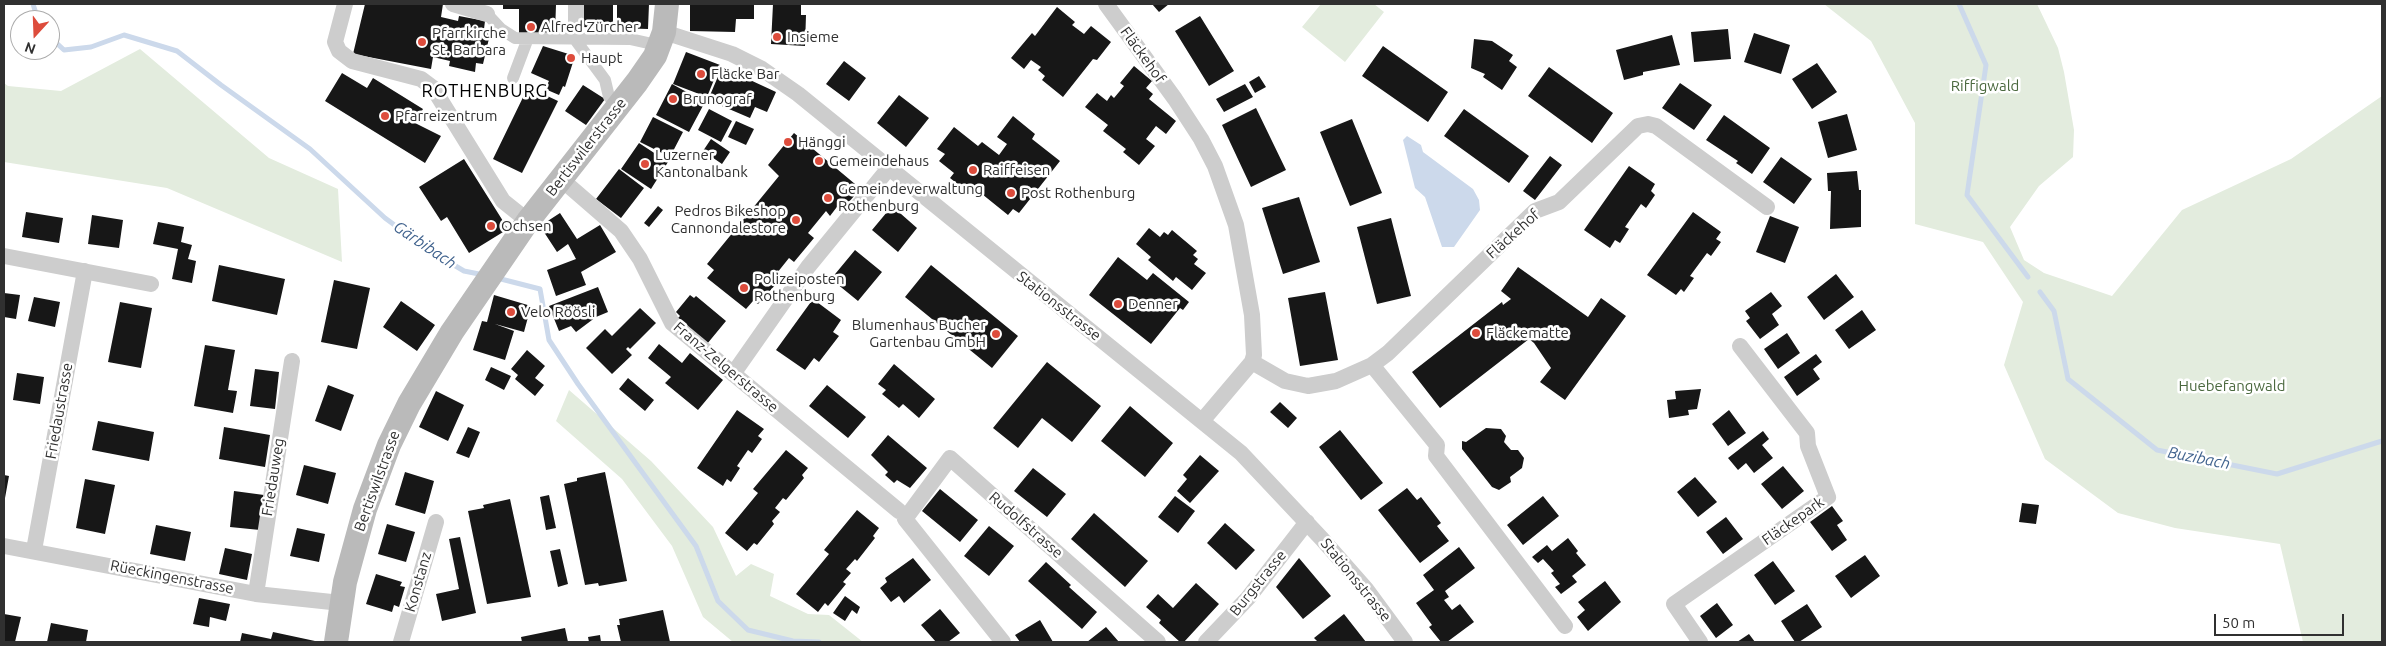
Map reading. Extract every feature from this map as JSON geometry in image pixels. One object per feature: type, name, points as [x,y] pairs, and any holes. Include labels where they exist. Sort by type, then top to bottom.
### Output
[{"type":"main road","name":"Bertiswilerstrasse","points":[[453,330],[528,221],[637,82],[655,56],[647,40],[667,4]]},
{"type":"main road","name":"Bertiswilstrasse","points":[[336,642],[341,603],[365,509],[384,456],[409,404],[453,330]]},
{"type":"street","points":[[345,4],[335,42],[339,51],[352,61],[421,79],[433,88],[503,201],[528,221]]},
{"type":"street","points":[[453,4],[482,10],[501,29],[515,38],[575,34],[647,40]]},
{"type":"street","points":[[576,4],[575,34],[611,91]]},
{"type":"street","name":"Fläckehof","points":[[1106,4],[1175,99],[1215,166],[1225,189],[1236,225],[1252,315],[1255,343],[1252,362],[1285,381],[1308,386],[1336,381],[1372,365],[1388,353],[1534,211],[1559,202],[1638,126],[1648,124],[1656,126],[1767,207]]},
{"type":"street","points":[[514,78],[528,38]]},
{"type":"street","name":"Stationsstrasse","points":[[647,40],[732,54],[762,69],[798,94],[1241,453],[1307,522],[1366,589],[1405,642]]},
{"type":"street","points":[[733,374],[808,267],[889,168]]},
{"type":"street","name":"Franz-Zelgerstrasse","points":[[561,179],[621,231],[640,259],[672,323],[902,515],[1003,642]]},
{"type":"street","points":[[4,256],[151,284]]},
{"type":"street","name":"Friedaustrasse","points":[[34,550],[85,272]]},
{"type":"street","name":"Fläckepark","points":[[1700,642],[1674,604],[1828,497],[1808,446],[1807,433],[1740,346]]},
{"type":"street","name":"Friedauweg","points":[[256,594],[292,361]]},
{"type":"street","points":[[1202,421],[1252,362]]},
{"type":"street","points":[[1372,365],[1437,445],[1436,456],[1566,626]]},
{"type":"street","name":"Rudolfstrasse","points":[[902,515],[950,458],[1158,642]]},
{"type":"street","name":"Konstanz","points":[[400,642],[436,522]]},
{"type":"street","name":"Burgstrasse","points":[[1206,642],[1248,598],[1307,522]]},
{"type":"street","name":"Rüeckingenstrasse","points":[[4,546],[34,550],[256,594],[341,603]]},
{"type":"green space","points":[[1321,4],[1374,4],[1384,12],[1345,62],[1302,27]]},
{"type":"green space","name":"Huebefangwald","points":[[1824,4],[2037,4],[2058,48],[2064,72],[2074,130],[2073,157],[2039,186],[2010,227],[2024,260],[2044,273],[2112,296],[2182,210],[2291,159],[2382,96],[2382,642],[2303,642],[2280,544],[2175,528],[2118,513],[2045,459],[2004,365],[2023,302],[1983,242],[1915,224],[1915,123],[1871,41]]},
{"type":"green space","points":[[140,49],[269,158],[338,189],[342,262],[167,188],[4,162],[4,83],[8,86],[61,91]]},
{"type":"green space","points":[[569,390],[651,461],[713,527],[736,576],[751,564],[774,574],[770,596],[808,614],[829,615],[863,642],[733,642],[703,617],[672,546],[622,479],[556,421]]},
{"type":"water","points":[[1407,136],[1421,145],[1423,152],[1473,189],[1479,200],[1480,210],[1454,247],[1442,247],[1425,197],[1415,188],[1403,140]]},
{"type":"building","name":"Pfarrkirche St. Barbara","points":[[365,4],[443,4],[441,17],[458,21],[459,16],[485,21],[484,29],[491,30],[483,64],[476,63],[475,72],[449,66],[450,61],[433,57],[431,69],[353,54]]},
{"type":"building","points":[[503,4],[556,5],[555,33],[519,33],[519,9],[503,9]]},
{"type":"building","points":[[582,4],[613,4],[613,28],[582,27]]},
{"type":"building","points":[[617,4],[649,4],[648,29],[617,28]]},
{"type":"building","points":[[690,4],[754,4],[754,19],[736,19],[735,32],[690,31]]},
{"type":"building","points":[[773,4],[801,4],[801,15],[806,15],[805,46],[771,44]]},
{"type":"building","points":[[1152,4],[1169,4],[1159,12]]},
{"type":"building","points":[[1057,7],[1075,22],[1072,25],[1084,34],[1091,26],[1111,42],[1097,60],[1093,59],[1063,97],[1042,80],[1045,76],[1038,70],[1041,67],[1031,60],[1024,69],[1011,58],[1032,33],[1035,36]]},
{"type":"building","points":[[1200,16],[1234,71],[1209,86],[1175,31]]},
{"type":"building","points":[[1728,29],[1731,59],[1694,62],[1691,32]]},
{"type":"building","points":[[1754,33],[1790,45],[1781,74],[1744,62]]},
{"type":"building","points":[[1672,35],[1680,65],[1643,72],[1643,75],[1624,80],[1616,50]]},
{"type":"building","points":[[1474,39],[1492,41],[1513,55],[1509,61],[1517,67],[1502,90],[1483,77],[1485,74],[1471,68]]},
{"type":"building","points":[[543,46],[575,56],[565,87],[563,86],[559,95],[545,89],[549,81],[531,73]]},
{"type":"building","points":[[1383,46],[1448,92],[1428,122],[1362,76]]},
{"type":"building","points":[[686,52],[720,65],[707,97],[673,84]]},
{"type":"building","points":[[844,61],[866,78],[849,101],[826,84]]},
{"type":"building","points":[[1817,63],[1837,92],[1812,109],[1792,79]]},
{"type":"building","points":[[1134,66],[1152,81],[1146,88],[1153,94],[1149,99],[1176,121],[1166,134],[1156,126],[1146,139],[1155,146],[1139,165],[1123,152],[1126,149],[1103,131],[1108,125],[1085,107],[1097,93],[1107,101],[1111,95],[1114,98],[1124,86],[1120,83]]},
{"type":"building","points":[[722,67],[776,92],[767,112],[755,107],[750,118],[708,100]]},
{"type":"building","points":[[1549,67],[1613,113],[1592,143],[1528,96]]},
{"type":"building","name":"Pfarreizentrum","points":[[342,73],[367,88],[373,78],[423,109],[415,123],[441,136],[425,163],[325,101]]},
{"type":"building","points":[[1259,76],[1266,87],[1255,93],[1249,82]]},
{"type":"building","points":[[1680,83],[1712,105],[1694,130],[1662,108]]},
{"type":"building","points":[[672,84],[705,102],[689,132],[656,115]]},
{"type":"building","points":[[1245,84],[1253,97],[1224,112],[1216,99]]},
{"type":"building","points":[[583,85],[605,99],[586,125],[565,111]]},
{"type":"building","points":[[528,87],[558,101],[522,173],[493,159]]},
{"type":"building","points":[[899,95],[929,118],[906,147],[877,123]]},
{"type":"building","points":[[1256,108],[1286,170],[1251,187],[1222,125]]},
{"type":"building","points":[[709,109],[732,121],[721,142],[698,130]]},
{"type":"building","points":[[1464,109],[1529,156],[1509,183],[1444,136]]},
{"type":"building","points":[[1847,114],[1857,150],[1828,158],[1818,122]]},
{"type":"building","points":[[1724,115],[1770,148],[1752,174],[1736,163],[1738,161],[1706,140]]},
{"type":"building","points":[[1013,116],[1035,134],[1032,139],[1060,161],[1019,213],[1013,209],[1008,215],[977,190],[973,196],[950,178],[954,173],[939,161],[945,154],[937,149],[954,127],[978,146],[982,142],[999,155],[1007,144],[997,137]]},
{"type":"building","points":[[653,117],[683,132],[670,157],[640,142]]},
{"type":"building","points":[[1352,119],[1382,193],[1350,206],[1320,132]]},
{"type":"building","points":[[736,121],[754,129],[746,145],[728,137]]},
{"type":"building","points":[[794,133],[855,184],[850,190],[855,195],[848,203],[843,199],[830,216],[826,211],[808,233],[814,238],[794,262],[789,258],[773,278],[777,283],[758,304],[753,301],[746,309],[707,278],[714,270],[707,264],[779,176],[768,165]]},
{"type":"building","points":[[711,139],[730,152],[722,164],[703,151]]},
{"type":"building","points":[[639,143],[668,162],[651,189],[621,169]]},
{"type":"building","points":[[1550,156],[1562,165],[1535,200],[1523,191]]},
{"type":"building","points":[[1781,157],[1812,179],[1794,204],[1763,182]]},
{"type":"building","points":[[464,159],[508,229],[469,253],[447,217],[441,221],[419,187]]},
{"type":"building","points":[[1629,166],[1655,184],[1651,191],[1655,195],[1646,208],[1641,204],[1625,227],[1629,229],[1620,243],[1615,240],[1610,248],[1584,230]]},
{"type":"building","points":[[619,169],[644,188],[621,218],[596,199]]},
{"type":"building","points":[[1857,171],[1859,190],[1861,190],[1861,227],[1830,229],[1831,191],[1828,191],[1827,173]]},
{"type":"building","points":[[1299,197],[1320,262],[1283,274],[1262,208]]},
{"type":"building","points":[[658,206],[663,210],[649,227],[644,223]]},
{"type":"building","points":[[892,206],[917,228],[898,252],[872,230]]},
{"type":"building","points":[[26,212],[63,218],[59,243],[22,237]]},
{"type":"building","points":[[1693,212],[1721,232],[1716,239],[1721,242],[1711,256],[1707,253],[1690,276],[1694,278],[1684,292],[1681,289],[1676,295],[1647,275]]},
{"type":"building","points":[[560,213],[577,239],[600,225],[616,252],[581,272],[586,285],[556,296],[547,270],[576,259],[568,244],[557,252],[540,226]]},
{"type":"building","points":[[92,215],[123,220],[119,248],[88,244]]},
{"type":"building","points":[[1770,216],[1799,227],[1785,263],[1756,252]]},
{"type":"building","points":[[1391,218],[1411,296],[1377,304],[1357,227]]},
{"type":"building","points":[[158,222],[184,227],[181,242],[192,245],[188,259],[196,261],[192,283],[172,279],[178,249],[153,244]]},
{"type":"building","points":[[1149,228],[1160,237],[1164,232],[1168,235],[1172,230],[1197,251],[1193,255],[1198,259],[1194,264],[1206,273],[1192,290],[1176,277],[1173,281],[1148,260],[1151,257],[1136,244]]},
{"type":"building","points":[[855,250],[882,272],[858,301],[831,279]]},
{"type":"building","points":[[1118,257],[1147,280],[1153,273],[1189,302],[1183,310],[1180,308],[1151,344],[1089,295]]},
{"type":"building","points":[[219,265],[285,279],[277,315],[212,301]]},
{"type":"building","points":[[931,265],[1018,336],[992,368],[905,297]]},
{"type":"building","points":[[1518,267],[1588,317],[1601,298],[1626,316],[1565,400],[1540,382],[1551,368],[1534,343],[1529,339],[1440,408],[1412,372],[1502,302],[1503,305],[1511,299],[1501,291]]},
{"type":"building","points":[[1836,274],[1854,297],[1824,320],[1807,297]]},
{"type":"building","points":[[334,280],[370,288],[357,349],[321,342]]},
{"type":"building","points":[[598,287],[608,312],[596,317],[576,332],[571,326],[559,331],[549,306]]},
{"type":"building","points":[[1325,292],[1338,360],[1300,366],[1288,298]]},
{"type":"building","points":[[1771,292],[1782,306],[1772,314],[1779,325],[1760,339],[1746,321],[1750,318],[1745,311]]},
{"type":"building","points":[[4,293],[20,295],[16,319],[4,317]]},
{"type":"building","points":[[494,295],[531,306],[524,332],[495,324],[514,331],[505,360],[473,350],[482,321],[487,322]]},
{"type":"building","points":[[690,295],[694,298],[696,296],[726,321],[707,344],[677,319],[680,316],[676,312]]},
{"type":"building","points":[[34,297],[60,302],[55,327],[28,321]]},
{"type":"building","points":[[813,299],[841,320],[833,332],[839,336],[819,362],[814,358],[805,370],[776,350]]},
{"type":"building","points":[[401,301],[435,325],[417,351],[383,327]]},
{"type":"building","points":[[120,302],[152,308],[141,368],[108,362]]},
{"type":"building","points":[[640,308],[656,323],[630,349],[628,347],[626,349],[632,355],[612,374],[586,348],[605,329],[612,336]]},
{"type":"building","points":[[1862,310],[1876,330],[1849,349],[1835,330]]},
{"type":"building","points":[[1787,333],[1800,353],[1778,369],[1764,349]]},
{"type":"building","points":[[659,344],[682,363],[690,353],[723,380],[698,410],[665,383],[671,377],[648,358]]},
{"type":"building","points":[[205,345],[235,350],[228,390],[237,391],[233,413],[194,406]]},
{"type":"building","points":[[527,350],[545,366],[535,378],[544,385],[535,396],[515,379],[518,375],[511,369]]},
{"type":"building","points":[[1816,354],[1822,362],[1813,369],[1820,379],[1797,396],[1784,377]]},
{"type":"building","points":[[1047,362],[1101,406],[1072,442],[1042,418],[1018,448],[993,428]]},
{"type":"building","points":[[894,364],[935,399],[919,418],[903,404],[899,408],[882,394],[886,390],[878,384]]},
{"type":"building","points":[[491,367],[511,376],[504,390],[485,380]]},
{"type":"building","points":[[255,369],[279,372],[275,409],[250,406]]},
{"type":"building","points":[[17,373],[44,377],[40,404],[13,400]]},
{"type":"building","points":[[628,378],[654,400],[645,411],[619,389]]},
{"type":"building","points":[[328,385],[354,395],[341,431],[315,421]]},
{"type":"building","points":[[827,385],[866,417],[848,438],[809,406]]},
{"type":"building","points":[[1701,389],[1697,409],[1688,410],[1689,415],[1669,418],[1667,400],[1676,399],[1675,391]]},
{"type":"building","points":[[436,391],[464,405],[448,441],[419,427]]},
{"type":"building","points":[[1280,402],[1297,418],[1288,428],[1270,412]]},
{"type":"building","points":[[1130,406],[1173,443],[1145,477],[1101,441]]},
{"type":"building","points":[[737,410],[764,429],[758,436],[762,439],[752,453],[748,450],[737,466],[740,468],[731,482],[727,479],[723,486],[697,468]]},
{"type":"building","points":[[1729,410],[1746,433],[1728,446],[1712,424]]},
{"type":"building","points":[[98,421],[154,432],[149,461],[92,450]]},
{"type":"building","points":[[224,427],[270,435],[265,467],[219,459]]},
{"type":"building","points":[[468,427],[480,432],[469,458],[456,453]]},
{"type":"building","points":[[1486,428],[1501,429],[1506,436],[1504,442],[1511,450],[1518,450],[1524,458],[1522,468],[1510,477],[1511,482],[1499,490],[1492,487],[1462,449],[1462,441],[1466,442]]},
{"type":"building","points":[[1340,430],[1383,483],[1361,500],[1319,447]]},
{"type":"building","points":[[1763,431],[1769,439],[1762,445],[1773,458],[1754,473],[1746,463],[1738,470],[1728,458]]},
{"type":"building","points":[[888,435],[927,468],[910,488],[897,480],[894,483],[885,475],[888,472],[871,455]]},
{"type":"building","points":[[786,450],[808,468],[802,475],[804,478],[786,500],[783,498],[775,508],[780,512],[772,521],[774,524],[757,545],[754,543],[747,551],[725,533],[758,493],[753,489]]},
{"type":"building","points":[[1200,455],[1219,471],[1190,503],[1177,491],[1187,479],[1183,475]]},
{"type":"building","points":[[304,465],[336,473],[328,504],[296,495]]},
{"type":"building","points":[[1783,466],[1804,491],[1782,509],[1761,484]]},
{"type":"building","points":[[1033,468],[1066,494],[1047,517],[1014,491]]},
{"type":"building","points":[[405,472],[434,481],[425,514],[395,505]]},
{"type":"building","points":[[605,472],[627,581],[599,586],[598,583],[585,585],[564,484],[577,481],[577,478]]},
{"type":"building","points":[[4,475],[9,476],[5,498],[4,498]]},
{"type":"building","points":[[1695,477],[1717,502],[1698,517],[1677,492]]},
{"type":"building","points":[[85,479],[115,485],[105,534],[76,528]]},
{"type":"building","points":[[1407,488],[1417,500],[1421,497],[1441,523],[1437,526],[1449,541],[1420,563],[1378,510]]},
{"type":"building","points":[[940,489],[978,520],[960,542],[922,511]]},
{"type":"building","points":[[234,491],[264,495],[260,530],[230,527]]},
{"type":"building","points":[[549,495],[556,528],[546,530],[540,497]]},
{"type":"building","points":[[1175,496],[1195,511],[1178,533],[1158,517]]},
{"type":"building","points":[[1543,496],[1559,516],[1523,545],[1507,525]]},
{"type":"building","points":[[510,499],[531,597],[487,604],[468,511],[484,508],[483,505]]},
{"type":"building","points":[[2022,503],[2039,505],[2036,524],[2019,522]]},
{"type":"building","points":[[1832,506],[1843,521],[1837,525],[1847,540],[1832,551],[1810,522]]},
{"type":"building","points":[[857,510],[879,528],[873,536],[875,538],[857,561],[855,559],[846,569],[851,573],[843,582],[846,584],[828,606],[825,603],[818,612],[796,594],[829,554],[824,550]]},
{"type":"building","points":[[1094,513],[1148,561],[1125,587],[1071,539]]},
{"type":"building","points":[[1726,517],[1743,539],[1723,554],[1706,532]]},
{"type":"building","points":[[1225,523],[1255,550],[1236,570],[1207,543]]},
{"type":"building","points":[[387,524],[415,532],[406,562],[378,554]]},
{"type":"building","points":[[156,525],[191,532],[185,561],[150,554]]},
{"type":"building","points":[[989,526],[1014,546],[989,576],[964,556]]},
{"type":"building","points":[[297,528],[325,534],[319,562],[290,556]]},
{"type":"building","points":[[460,537],[476,613],[442,621],[436,594],[459,589],[449,539]]},
{"type":"building","points":[[1568,538],[1578,551],[1576,553],[1586,565],[1572,576],[1577,582],[1561,594],[1555,587],[1560,584],[1551,573],[1554,571],[1543,559],[1538,563],[1532,557],[1547,545],[1552,551]]},
{"type":"building","points":[[1459,547],[1475,568],[1445,591],[1449,597],[1444,600],[1452,610],[1460,604],[1474,622],[1447,642],[1441,642],[1429,627],[1432,625],[1416,603],[1434,590],[1423,575]]},
{"type":"building","points":[[225,548],[252,554],[247,580],[219,574]]},
{"type":"building","points":[[560,549],[568,584],[558,587],[550,551]]},
{"type":"building","points":[[1865,555],[1880,576],[1851,598],[1835,576]]},
{"type":"building","points":[[913,558],[931,580],[904,603],[899,596],[891,602],[880,588],[887,582],[885,578]]},
{"type":"building","points":[[1299,558],[1331,596],[1303,619],[1276,587]]},
{"type":"building","points":[[1773,561],[1795,591],[1775,605],[1754,575]]},
{"type":"building","points":[[1046,562],[1071,585],[1069,587],[1097,612],[1082,629],[1028,581]]},
{"type":"building","points":[[376,574],[402,582],[400,586],[405,587],[399,607],[394,605],[392,612],[366,604]]},
{"type":"building","points":[[1605,581],[1621,602],[1588,631],[1577,617],[1585,610],[1578,602]]},
{"type":"building","points":[[1196,583],[1219,604],[1184,642],[1180,642],[1159,623],[1161,620],[1146,607],[1158,594],[1173,608]]},
{"type":"building","points":[[845,596],[860,607],[857,614],[852,610],[845,621],[833,613]]},
{"type":"building","points":[[199,598],[230,604],[226,621],[210,617],[209,627],[193,624]]},
{"type":"building","points":[[1717,603],[1733,625],[1716,638],[1700,616]]},
{"type":"building","points":[[1807,604],[1822,627],[1799,642],[1795,642],[1781,621]]},
{"type":"building","points":[[940,609],[960,633],[948,642],[936,642],[921,625]]},
{"type":"building","points":[[663,610],[670,642],[621,642],[617,625],[620,625],[619,619]]},
{"type":"building","points":[[4,614],[21,617],[15,642],[4,642]]},
{"type":"building","points":[[1344,614],[1366,642],[1318,642],[1314,638]]},
{"type":"building","points":[[1040,620],[1053,642],[1020,642],[1015,635]]},
{"type":"building","points":[[51,623],[88,630],[86,642],[47,642]]},
{"type":"building","points":[[1106,627],[1119,642],[1087,642]]},
{"type":"building","points":[[565,628],[568,642],[522,642],[521,637]]},
{"type":"building","points":[[273,632],[315,641],[240,642],[242,633],[271,639]]},
{"type":"building","points":[[1749,634],[1755,642],[1737,642]]},
{"type":"building","points":[[600,635],[601,642],[589,642],[588,637]]},
{"type":"waterway","name":"Gärbibach","points":[[33,4],[35,10]]},
{"type":"waterway","name":"Buzibach","points":[[1959,4],[1986,65],[1967,195],[2028,277]]},
{"type":"waterway","name":"Gärbibach","points":[[60,46],[64,50],[91,47],[124,35],[177,51],[310,149],[385,218],[427,249],[464,271],[484,275]]},
{"type":"waterway","name":"Gärbibach","points":[[497,278],[540,289],[549,340],[578,384],[696,546],[718,601],[748,630],[793,641],[819,642]]},
{"type":"waterway","name":"Buzibach","points":[[2040,292],[2054,311],[2068,379],[2157,450],[2277,474],[2382,441]]},
{"type":"place","name":"Alfred Zürcher","points":[[531,27]]},
{"type":"place","name":"Insieme","points":[[777,37]]},
{"type":"place","name":"Pfarrkirche St. Barbara","points":[[422,42]]},
{"type":"place","name":"Haupt","points":[[571,58]]},
{"type":"place","name":"Fläcke Bar","points":[[701,74]]},
{"type":"place","name":"Brunograf","points":[[673,99]]},
{"type":"place","name":"Pfarreizentrum","points":[[385,116]]},
{"type":"place","name":"Hänggi","points":[[788,142]]},
{"type":"place","name":"Gemeindehaus","points":[[819,161]]},
{"type":"place","name":"Luzerner Kantonalbank","points":[[645,164]]},
{"type":"place","name":"Raiffeisen","points":[[973,170]]},
{"type":"place","name":"Post Rothenburg","points":[[1011,193]]},
{"type":"place","name":"Gemeindeverwaltung Rothenburg","points":[[828,198]]},
{"type":"place","name":"Pedros Bikeshop Cannondalestore","points":[[796,220]]},
{"type":"place","name":"Ochsen","points":[[491,226]]},
{"type":"place","name":"Polizeiposten Rothenburg","points":[[744,288]]},
{"type":"place","name":"Denner","points":[[1118,304]]},
{"type":"place","name":"Velo Röösli","points":[[511,312]]},
{"type":"place","name":"Fläckematte","points":[[1476,333]]},
{"type":"place","name":"Blumenhaus Bucher Gartenbau GmbH","points":[[996,334]]},
{"type":"district","name":"ROTHENBURG","points":[[485,91]]},
{"type":"park label","name":"Riffigwald","points":[[1985,86]]}]
